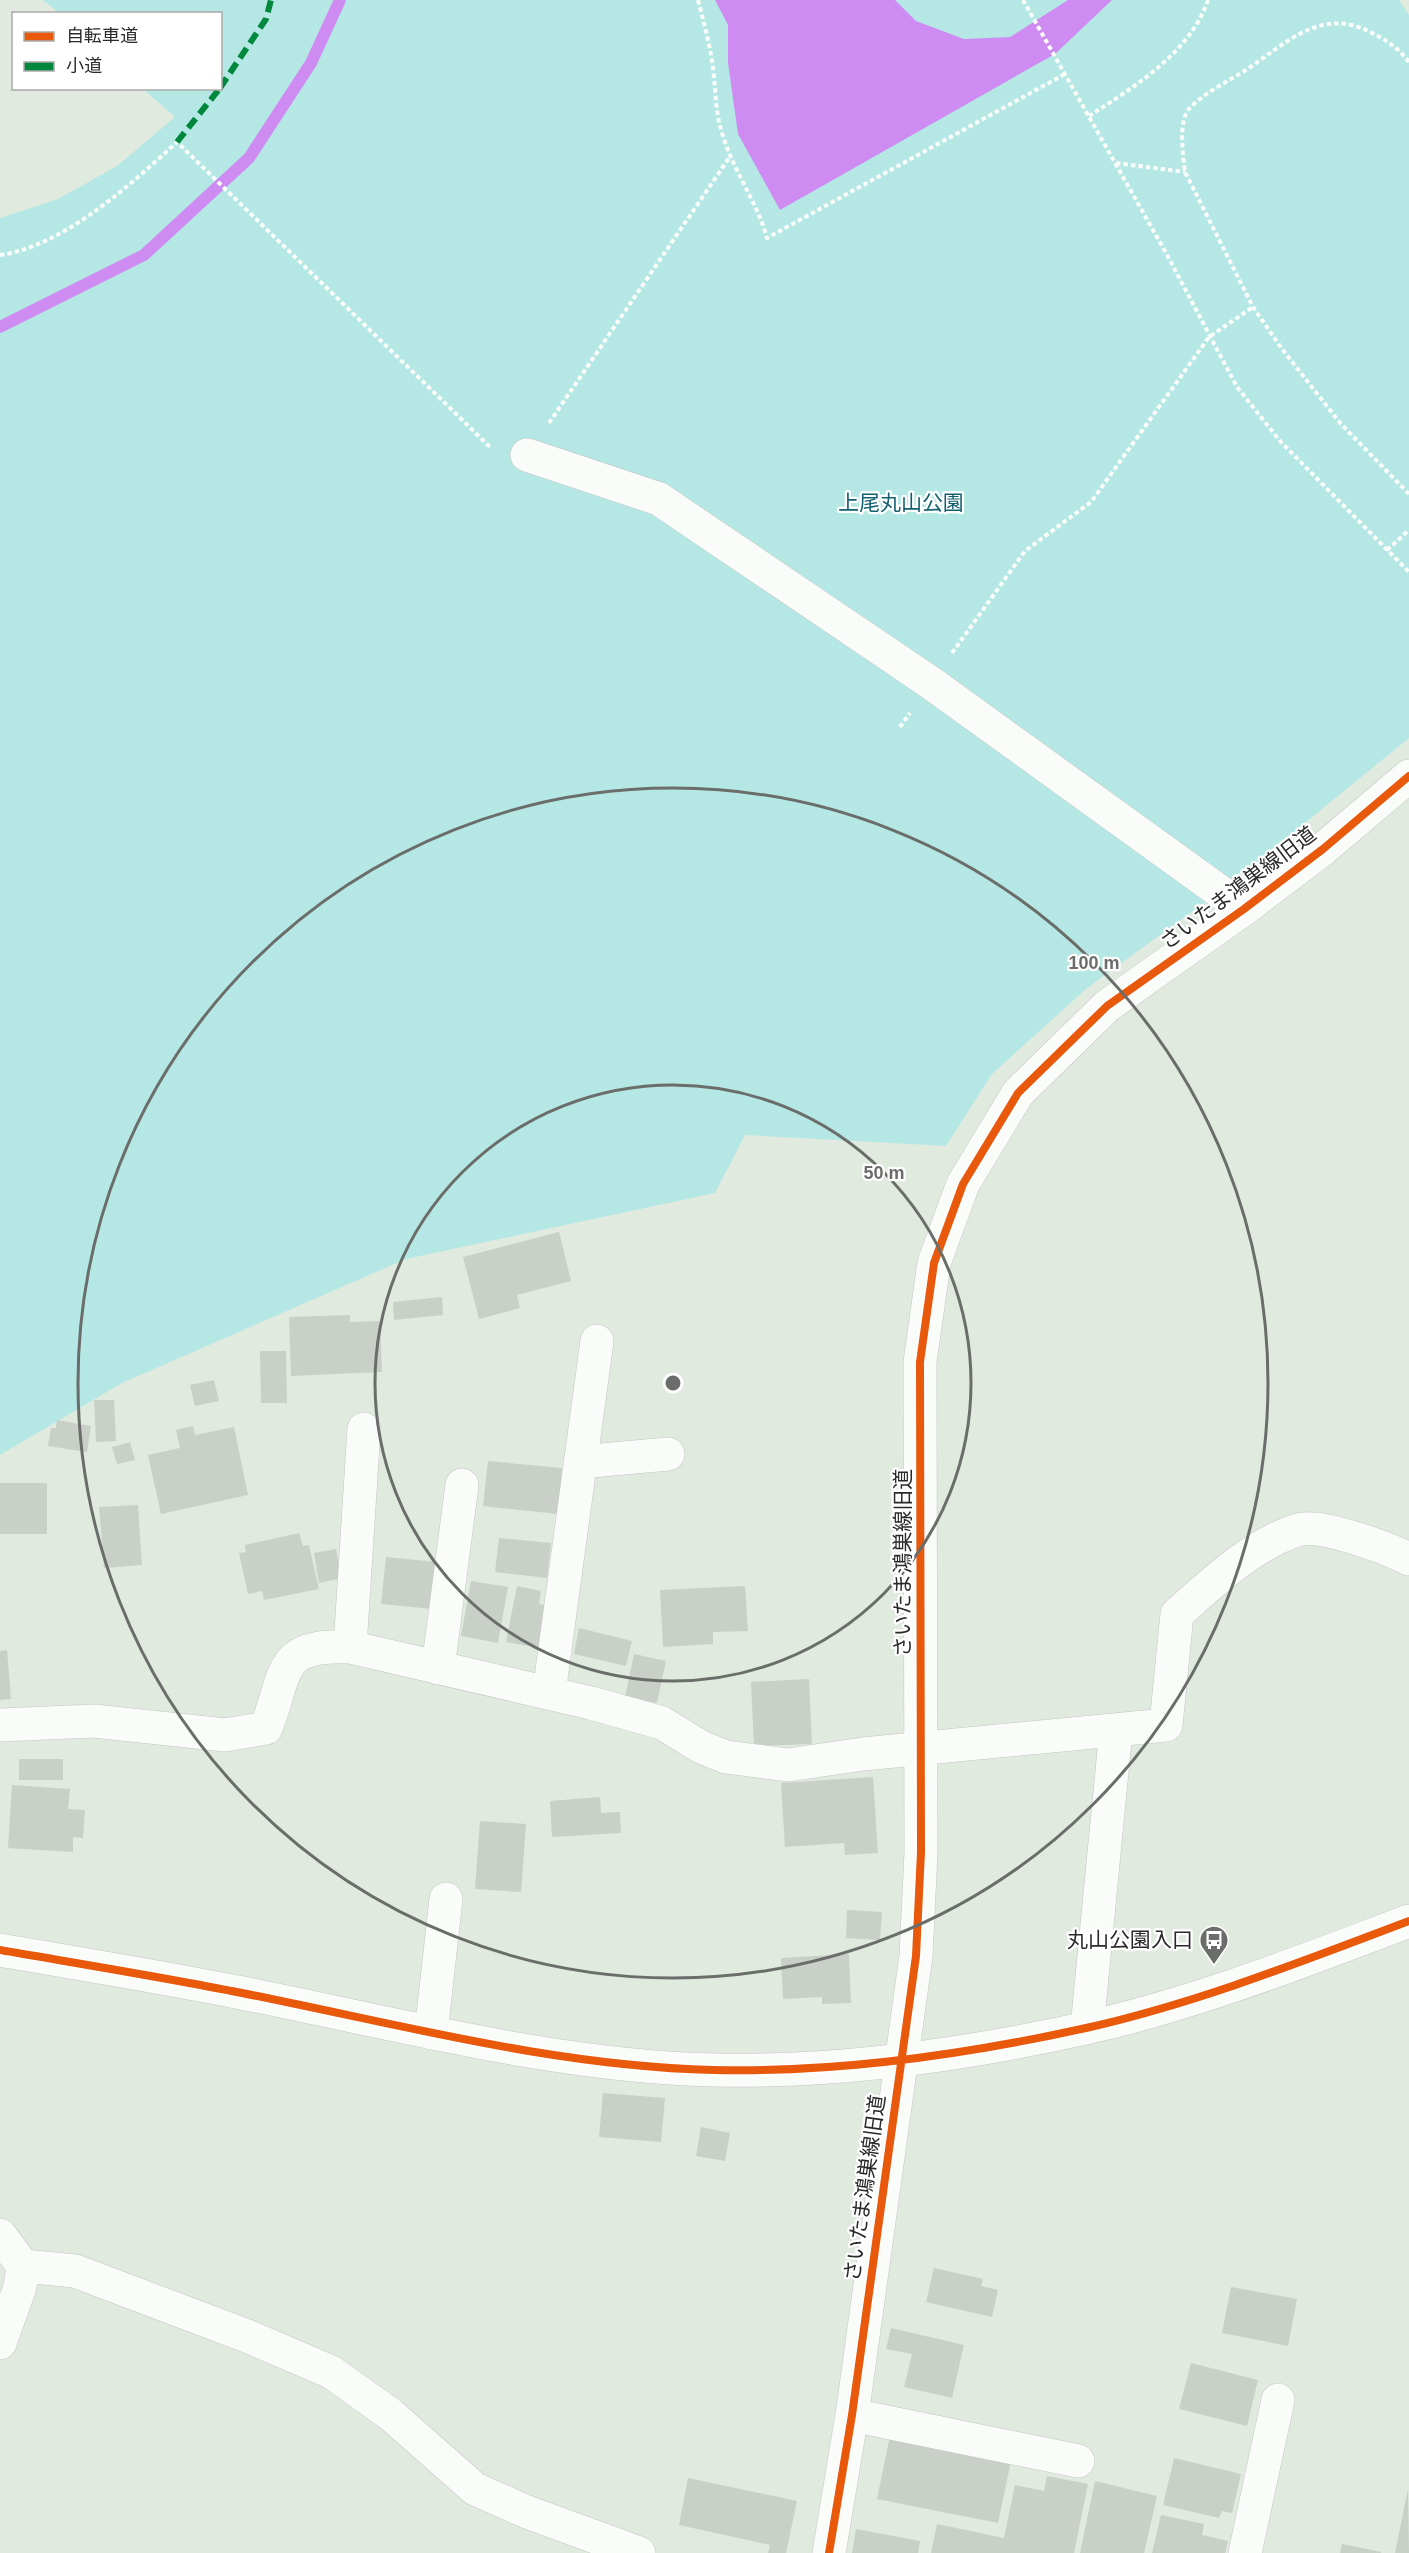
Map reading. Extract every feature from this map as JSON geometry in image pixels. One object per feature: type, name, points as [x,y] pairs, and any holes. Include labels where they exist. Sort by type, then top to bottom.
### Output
[{"type":"street","points":[[528,455],[659,499],[931,683],[1244,909]]},
{"type":"street","name":"さいたま鴻巣線旧道","points":[[830,2553],[852,2415],[916,1956],[921,1852],[922,1748],[920,1362],[934,1263],[963,1184],[1018,1093],[1107,1006],[1244,909],[1323,849],[1409,776]]},
{"type":"street","points":[[549,1693],[597,1341]]},
{"type":"street","points":[[350,1647],[364,1429]]},
{"type":"street","points":[[580,1462],[668,1454]]},
{"type":"street","points":[[438,1668],[462,1485]]},
{"type":"street","points":[[0,1725],[94,1721],[225,1735],[266,1728],[276,1701],[283,1671],[298,1653],[328,1646],[350,1647],[549,1693],[662,1724],[701,1747],[726,1756],[788,1765],[863,1754],[1167,1725],[1177,1614],[1223,1572],[1300,1529],[1337,1533],[1385,1547],[1409,1558]]},
{"type":"street","points":[[1087,2028],[1116,1730]]},
{"type":"street","points":[[431,2033],[446,1899]]},
{"type":"street","points":[[0,1950],[242,1993],[431,2033],[572,2059],[712,2070],[822,2068],[901,2061],[1087,2028],[1200,1996],[1292,1965],[1409,1921]]},
{"type":"street","points":[[0,2235],[23,2266],[20,2287],[0,2343]]},
{"type":"street","points":[[23,2266],[75,2271],[247,2336],[331,2372],[390,2414],[475,2489],[527,2512],[639,2553]]},
{"type":"street","points":[[1245,2553],[1278,2400]]},
{"type":"street","points":[[852,2415],[1078,2461]]},
{"type":"path","points":[[698,0],[713,66],[715,107],[729,158],[760,215],[767,238],[1065,74]]},
{"type":"path","points":[[1023,0],[1116,163],[1237,387],[1280,441],[1409,572]]},
{"type":"path","points":[[1089,116],[1130,90],[1187,39],[1204,13],[1208,0]]},
{"type":"path","points":[[1409,62],[1393,44],[1361,27],[1344,23],[1324,23],[1316,26],[1224,82],[1188,109],[1183,124],[1182,148],[1185,172],[1253,307],[1282,349],[1341,424],[1409,494]]},
{"type":"path","points":[[0,255],[19,252],[74,225],[122,193],[177,141],[501,458],[528,455],[729,158]]},
{"type":"path","points":[[1116,163],[1185,172]]},
{"type":"path","points":[[900,727],[1025,551],[1091,502],[1209,337],[1253,307]]},
{"type":"path","points":[[1387,550],[1409,530]]},
{"type":"green space","name":"上尾丸山公園","points":[[43,0],[1399,0],[1409,15],[1409,738],[1229,885],[1087,988],[992,1074],[946,1146],[745,1135],[715,1193],[406,1259],[122,1383],[0,1455],[0,218],[58,199],[117,166],[175,117],[144,90],[222,90],[222,12],[58,12]]},
{"type":"shaded area","points":[[715,0],[895,0],[916,21],[964,39],[1010,37],[1068,0],[1112,0],[1055,54],[780,210],[738,134],[728,63],[728,25]]},
{"type":"building","points":[[559,1232],[571,1281],[517,1295],[520,1308],[479,1319],[463,1257]]},
{"type":"building","points":[[442,1297],[443,1315],[394,1320],[393,1302]]},
{"type":"building","points":[[350,1315],[350,1322],[380,1321],[382,1372],[291,1376],[289,1317]]},
{"type":"building","points":[[260,1351],[286,1351],[287,1403],[261,1403]]},
{"type":"building","points":[[214,1380],[219,1401],[195,1406],[190,1385]]},
{"type":"building","points":[[94,1400],[114,1400],[116,1441],[96,1442]]},
{"type":"building","points":[[57,1420],[91,1426],[87,1452],[48,1446],[51,1428],[56,1428]]},
{"type":"building","points":[[193,1426],[195,1435],[234,1427],[248,1495],[161,1514],[148,1455],[180,1448],[176,1430]]},
{"type":"building","points":[[130,1442],[135,1460],[117,1464],[112,1447]]},
{"type":"building","points":[[488,1461],[562,1468],[558,1514],[483,1506]]},
{"type":"building","points":[[0,1483],[47,1483],[47,1534],[0,1534]]},
{"type":"building","points":[[138,1505],[142,1565],[104,1568],[99,1507]]},
{"type":"building","points":[[299,1533],[303,1546],[309,1545],[319,1589],[264,1600],[262,1591],[248,1594],[239,1553],[246,1552],[245,1545]]},
{"type":"building","points":[[499,1538],[551,1543],[547,1578],[495,1572]]},
{"type":"building","points":[[336,1549],[342,1578],[319,1583],[314,1553]]},
{"type":"building","points":[[386,1557],[437,1562],[432,1609],[381,1604]]},
{"type":"building","points":[[471,1581],[508,1587],[498,1643],[461,1636]]},
{"type":"building","points":[[517,1586],[541,1591],[539,1604],[547,1605],[539,1648],[506,1642]]},
{"type":"building","points":[[745,1586],[748,1631],[713,1632],[713,1644],[663,1647],[660,1590]]},
{"type":"building","points":[[579,1628],[632,1641],[626,1666],[574,1654]]},
{"type":"building","points":[[7,1650],[11,1699],[0,1700],[0,1651]]},
{"type":"building","points":[[634,1654],[666,1661],[657,1703],[625,1697]]},
{"type":"building","points":[[809,1679],[812,1744],[754,1746],[751,1682]]},
{"type":"building","points":[[19,1759],[63,1759],[63,1780],[19,1780]]},
{"type":"building","points":[[873,1777],[878,1853],[845,1855],[844,1843],[785,1847],[781,1783]]},
{"type":"building","points":[[12,1785],[70,1789],[68,1809],[85,1810],[83,1838],[73,1837],[73,1852],[8,1848]]},
{"type":"building","points":[[600,1797],[601,1813],[620,1812],[621,1833],[552,1837],[550,1801]]},
{"type":"building","points":[[480,1821],[526,1824],[521,1892],[475,1889]]},
{"type":"building","points":[[847,1910],[882,1912],[880,1940],[846,1938]]},
{"type":"building","points":[[849,1954],[851,2003],[822,2004],[822,1997],[783,1999],[781,1958]]},
{"type":"building","points":[[603,2093],[665,2098],[661,2142],[599,2137]]},
{"type":"building","points":[[701,2127],[730,2133],[725,2161],[696,2156]]},
{"type":"building","points":[[934,2268],[983,2279],[981,2286],[998,2290],[992,2317],[926,2302]]},
{"type":"building","points":[[1231,2287],[1297,2299],[1288,2346],[1222,2333]]},
{"type":"building","points":[[891,2328],[964,2345],[952,2398],[904,2387],[912,2354],[886,2349]]},
{"type":"building","points":[[1191,2363],[1258,2380],[1247,2426],[1179,2409]]},
{"type":"building","points":[[890,2436],[1011,2461],[998,2523],[877,2499]]},
{"type":"building","points":[[1174,2458],[1241,2474],[1232,2513],[1222,2511],[1219,2518],[1163,2505]]},
{"type":"building","points":[[1047,2476],[1088,2484],[1074,2553],[931,2553],[937,2524],[1004,2538],[1015,2485],[1044,2491]]},
{"type":"building","points":[[688,2478],[797,2501],[786,2553],[768,2553],[770,2545],[679,2525]]},
{"type":"building","points":[[1095,2481],[1157,2496],[1144,2553],[1080,2553]]},
{"type":"building","points":[[1408,2489],[1409,2553],[1395,2553]]},
{"type":"building","points":[[1161,2515],[1204,2524],[1202,2535],[1228,2541],[1225,2553],[1152,2553]]},
{"type":"building","points":[[856,2529],[920,2541],[918,2553],[852,2553]]},
{"type":"building","points":[[1342,2544],[1381,2552],[1381,2553],[1340,2553]]},
{"type":"waterway","points":[[0,327],[144,255],[249,158],[311,63],[340,0]]},
{"type":"marked path","points":[[222,85],[266,19],[271,0]]},
{"type":"marked path","points":[[177,142],[218,90]]},
{"type":"cycle path","points":[[829,2553],[852,2415],[916,1956],[921,1852],[920,1362],[934,1263],[963,1184],[1018,1093],[1107,1006],[1244,909],[1323,849],[1409,776]]},
{"type":"cycle path","points":[[0,1950],[212,1987],[476,2042],[535,2052],[653,2067],[760,2070],[901,2060],[994,2046],[1086,2028],[1209,1994],[1409,1921]]},
{"type":"place","name":"丸山公園入口","points":[[1214,1966]]}]
